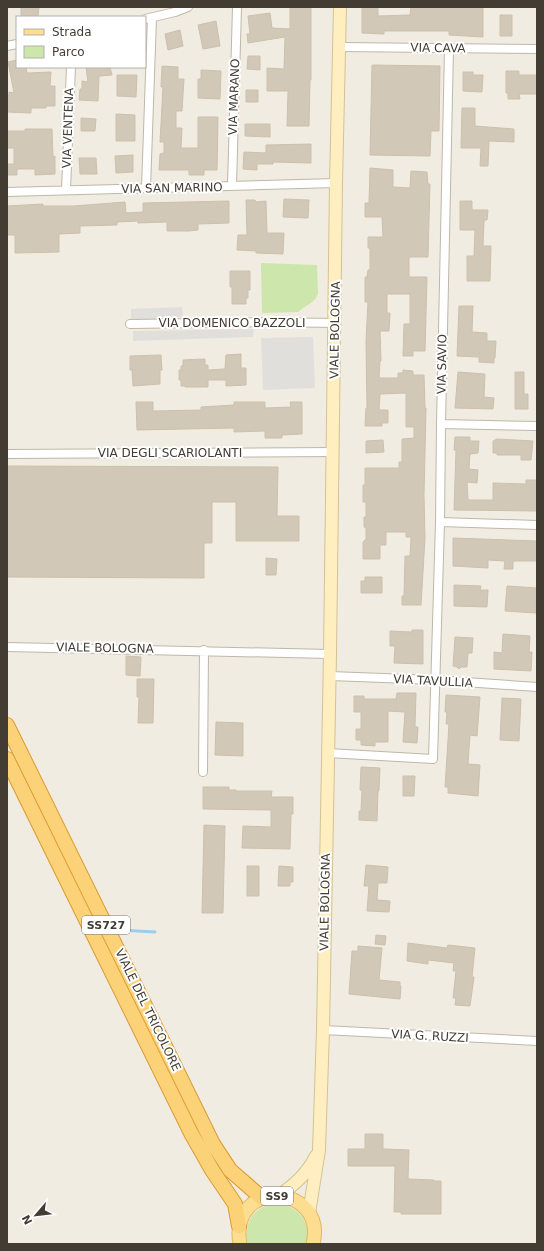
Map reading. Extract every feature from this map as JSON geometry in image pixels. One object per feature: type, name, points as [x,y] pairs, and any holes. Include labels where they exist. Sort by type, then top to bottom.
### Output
[{"type":"highway","name":"VIALE DEL TRICOLORE","points":[[7,724],[214,1144],[230,1170],[262,1198]]},
{"type":"highway","name":"VIALE DEL TRICOLORE","points":[[7,759],[191,1133],[212,1170],[235,1204],[239,1226]]},
{"type":"main road","name":"VIALE BOLOGNA","points":[[309,1213],[319,1150],[330,676],[334,452],[336,183],[340,7]]},
{"type":"main road","name":"VIALE BOLOGNA","points":[[280,1196],[300,1180],[310,1167],[319,1150]]},
{"type":"main road","name":"SS9","points":[[239,1226],[247,1210],[254,1203],[262,1198],[271,1196],[291,1198],[302,1204],[309,1213]]},
{"type":"main road","points":[[309,1213],[315,1230],[313,1244]]},
{"type":"main road","points":[[239,1226],[238,1236],[240,1244]]},
{"type":"street","points":[[146,188],[148,19],[188,7]]},
{"type":"street","name":"VIA MARANO","points":[[232,186],[237,7]]},
{"type":"street","name":"VIA CAVA","points":[[340,47],[537,49]]},
{"type":"street","name":"VIA SAVIO","points":[[328,753],[432,759],[436,680],[440,522],[449,48]]},
{"type":"street","name":"VIA VENTENA","points":[[66,190],[71,68]]},
{"type":"street","name":"VIA SAN MARINO","points":[[7,192],[336,183]]},
{"type":"street","name":"VIA DOMENICO BAZZOLI","points":[[130,324],[265,322],[334,323]]},
{"type":"street","points":[[441,424],[537,426]]},
{"type":"street","name":"VIA DEGLI SCARIOLANTI","points":[[7,454],[334,452]]},
{"type":"street","points":[[440,522],[537,525]]},
{"type":"street","name":"VIALE BOLOGNA","points":[[7,647],[204,650],[330,654]]},
{"type":"street","points":[[203,772],[204,650]]},
{"type":"street","name":"VIA TAVULLIA","points":[[330,676],[436,680],[537,687]]},
{"type":"street","name":"VIA G. RUZZI","points":[[322,1030],[537,1041]]},
{"type":"green space","points":[[261,263],[317,265],[318,294],[312,302],[298,312],[262,313]]},
{"type":"green space","points":[[277,1203],[292,1208],[302,1217],[307,1229],[306,1244],[248,1244],[247,1228],[252,1216],[262,1207]]},
{"type":"shaded area","points":[[182,307],[183,317],[131,320],[131,309]]},
{"type":"shaded area","points":[[254,329],[253,337],[133,341],[133,331]]},
{"type":"shaded area","points":[[313,337],[315,388],[263,390],[261,338]]},
{"type":"building","points":[[21,7],[39,7],[38,16],[21,16]]},
{"type":"building","points":[[290,7],[311,7],[311,80],[309,126],[287,126],[288,91],[267,91],[267,68],[284,69],[285,37],[248,43],[247,34],[250,34],[248,16],[270,13],[272,28],[290,29]]},
{"type":"building","points":[[362,7],[378,7],[378,16],[410,15],[411,7],[483,7],[483,37],[449,35],[449,31],[384,31],[384,34],[362,33]]},
{"type":"building","points":[[500,15],[512,15],[512,36],[500,36]]},
{"type":"building","points":[[216,21],[220,46],[203,49],[198,25]]},
{"type":"building","points":[[180,30],[183,46],[168,50],[165,34]]},
{"type":"building","points":[[248,56],[260,56],[260,70],[247,69]]},
{"type":"building","points":[[16,60],[16,68],[26,68],[27,73],[51,72],[50,86],[55,86],[55,106],[46,106],[46,108],[31,108],[31,113],[7,112],[7,95],[9,95],[9,92],[14,93],[8,62]]},
{"type":"building","points":[[372,65],[440,66],[439,131],[431,131],[430,156],[370,155]]},
{"type":"building","points":[[162,66],[178,67],[178,79],[184,79],[182,111],[176,111],[176,128],[182,128],[181,148],[198,148],[198,117],[218,117],[217,170],[204,170],[204,175],[189,175],[189,170],[159,170],[160,154],[164,153],[164,142],[160,142],[163,87],[161,87]]},
{"type":"building","points":[[86,68],[110,68],[112,75],[99,76],[98,101],[79,100],[80,89],[82,89],[82,81],[88,82]]},
{"type":"building","points":[[201,70],[221,71],[220,99],[198,98],[198,79],[201,79]]},
{"type":"building","points":[[506,71],[519,71],[519,75],[537,75],[537,94],[519,94],[520,99],[508,99],[508,93],[506,93]]},
{"type":"building","points":[[463,72],[473,72],[473,75],[483,75],[482,92],[463,91]]},
{"type":"building","points":[[117,75],[137,75],[136,97],[117,96]]},
{"type":"building","points":[[246,90],[258,90],[258,102],[246,102]]},
{"type":"building","points":[[462,108],[475,108],[475,126],[514,129],[514,142],[489,141],[488,166],[480,166],[481,148],[461,148]]},
{"type":"building","points":[[116,114],[135,115],[135,141],[116,141]]},
{"type":"building","points":[[81,118],[96,119],[95,131],[81,131]]},
{"type":"building","points":[[245,124],[270,124],[270,137],[245,136]]},
{"type":"building","points":[[25,129],[52,129],[55,174],[35,175],[35,169],[17,169],[17,175],[7,175],[7,164],[14,164],[14,148],[7,148],[7,131],[25,131]]},
{"type":"building","points":[[311,144],[311,163],[273,162],[273,164],[257,164],[257,170],[243,169],[244,152],[266,153],[266,145]]},
{"type":"building","points":[[133,155],[133,172],[116,173],[115,156]]},
{"type":"building","points":[[79,158],[96,158],[97,174],[80,174]]},
{"type":"building","points":[[370,168],[393,170],[393,187],[410,188],[411,171],[427,172],[428,184],[430,184],[428,257],[409,257],[409,277],[427,277],[425,351],[413,351],[413,356],[403,356],[404,324],[410,324],[410,294],[387,294],[387,313],[390,313],[389,331],[380,331],[381,361],[379,378],[398,378],[398,373],[403,373],[403,370],[413,371],[413,375],[424,375],[426,408],[424,495],[425,538],[421,605],[402,605],[402,596],[404,596],[405,556],[410,556],[411,537],[406,537],[406,532],[386,532],[386,545],[380,545],[380,559],[363,559],[363,542],[366,539],[364,517],[366,517],[366,502],[363,502],[365,468],[399,468],[399,462],[402,462],[402,439],[414,438],[414,427],[406,427],[406,393],[380,394],[379,410],[388,410],[388,423],[382,423],[382,426],[365,426],[367,408],[366,341],[368,302],[365,302],[365,277],[367,277],[368,270],[370,270],[370,248],[368,248],[368,237],[383,237],[382,217],[365,217],[365,203],[369,203]]},
{"type":"building","points":[[284,199],[309,200],[308,218],[283,217]]},
{"type":"building","points":[[246,200],[255,200],[256,202],[266,201],[267,233],[284,233],[283,254],[256,253],[256,251],[237,250],[238,235],[247,235]]},
{"type":"building","points":[[229,201],[229,223],[198,224],[198,230],[189,231],[167,231],[167,222],[138,223],[138,221],[117,222],[117,225],[80,226],[80,233],[59,234],[59,252],[15,253],[15,235],[7,235],[7,206],[43,204],[43,206],[74,206],[125,202],[126,213],[143,212],[143,203]]},
{"type":"building","points":[[460,201],[472,201],[472,210],[488,210],[487,220],[484,220],[483,246],[491,246],[490,281],[467,281],[467,256],[474,256],[475,230],[460,230]]},
{"type":"building","points":[[230,271],[250,271],[250,290],[248,290],[246,304],[232,304]]},
{"type":"building","points":[[459,306],[473,306],[472,332],[487,333],[487,341],[496,341],[494,363],[479,362],[479,357],[457,356]]},
{"type":"building","points":[[241,354],[241,368],[246,368],[246,385],[226,386],[226,380],[208,380],[208,387],[181,386],[181,380],[179,380],[179,370],[181,370],[181,366],[183,366],[183,360],[205,359],[205,365],[208,365],[208,370],[225,369],[226,355]]},
{"type":"building","points":[[161,355],[162,370],[160,370],[160,384],[133,386],[132,370],[130,370],[130,356]]},
{"type":"building","points":[[458,372],[485,374],[484,397],[494,398],[493,409],[455,408]]},
{"type":"building","points":[[515,372],[524,372],[524,394],[528,394],[528,409],[515,409]]},
{"type":"building","points":[[136,402],[153,402],[153,411],[201,410],[201,407],[234,405],[234,402],[265,402],[265,408],[291,407],[290,402],[302,402],[302,434],[282,435],[282,438],[265,438],[265,431],[234,432],[234,428],[137,430]]},
{"type":"building","points":[[455,437],[470,437],[470,441],[479,441],[478,453],[470,454],[469,469],[478,470],[477,483],[467,482],[468,500],[493,500],[493,483],[526,484],[526,480],[537,480],[537,511],[454,510]]},
{"type":"building","points":[[497,439],[533,441],[531,460],[521,460],[521,455],[497,455],[497,453],[493,453],[493,441]]},
{"type":"building","points":[[383,440],[384,452],[366,453],[366,441]]},
{"type":"building","points":[[7,466],[278,467],[277,516],[299,516],[299,541],[236,541],[236,502],[212,502],[212,543],[204,543],[204,578],[7,577]]},
{"type":"building","points":[[453,538],[537,541],[537,561],[513,561],[513,569],[504,569],[505,561],[488,560],[488,568],[453,566]]},
{"type":"building","points":[[266,558],[277,559],[276,575],[266,575]]},
{"type":"building","points":[[365,577],[382,577],[382,593],[361,593],[361,581],[365,581]]},
{"type":"building","points":[[454,585],[481,586],[480,590],[488,590],[487,607],[454,606]]},
{"type":"building","points":[[507,586],[537,588],[536,613],[505,611]]},
{"type":"building","points":[[412,630],[423,630],[423,664],[394,663],[395,646],[390,646],[390,631],[412,632]]},
{"type":"building","points":[[503,634],[530,636],[529,652],[532,652],[531,671],[494,669],[494,652],[502,653]]},
{"type":"building","points":[[455,637],[473,638],[472,653],[468,653],[467,667],[461,667],[459,669],[453,666]]},
{"type":"building","points":[[126,656],[141,657],[140,676],[126,675]]},
{"type":"building","points":[[137,679],[154,679],[153,723],[138,723],[139,697],[137,697]]},
{"type":"building","points":[[397,693],[416,693],[415,727],[418,727],[417,743],[403,742],[405,712],[388,711],[388,742],[375,742],[375,746],[361,745],[361,740],[356,740],[356,729],[361,729],[361,712],[354,712],[354,696],[364,696],[364,699],[396,699]]},
{"type":"building","points":[[446,695],[480,697],[477,736],[470,735],[468,764],[480,765],[478,796],[448,793],[448,787],[445,787],[449,724],[446,724]]},
{"type":"building","points":[[502,698],[521,699],[519,741],[500,740]]},
{"type":"building","points":[[216,722],[243,723],[243,756],[215,755]]},
{"type":"building","points":[[361,767],[380,768],[377,821],[359,820],[362,790],[360,790]]},
{"type":"building","points":[[403,776],[415,776],[414,796],[403,796]]},
{"type":"building","points":[[203,787],[229,787],[229,790],[236,791],[272,791],[271,797],[293,797],[290,849],[242,848],[243,826],[271,827],[271,810],[203,809]]},
{"type":"building","points":[[204,825],[225,826],[223,913],[202,913]]},
{"type":"building","points":[[366,865],[388,867],[387,883],[378,883],[377,900],[390,901],[389,912],[367,911],[369,886],[364,886]]},
{"type":"building","points":[[247,866],[259,866],[259,896],[247,896]]},
{"type":"building","points":[[279,866],[293,867],[293,882],[290,882],[290,886],[278,886]]},
{"type":"building","points":[[376,935],[386,936],[385,945],[375,944]]},
{"type":"building","points":[[408,943],[447,948],[448,945],[475,948],[472,977],[474,977],[470,1006],[455,1005],[456,998],[453,998],[456,971],[453,971],[454,963],[428,960],[428,964],[407,961]]},
{"type":"building","points":[[358,946],[382,948],[379,980],[400,982],[400,999],[349,994],[352,951],[358,951]]},
{"type":"building","points":[[365,1134],[383,1134],[383,1149],[409,1150],[408,1179],[441,1181],[441,1214],[401,1214],[401,1212],[394,1212],[395,1166],[348,1166],[348,1149],[365,1149]]},
{"type":"waterway","points":[[119,930],[155,932]]}]
